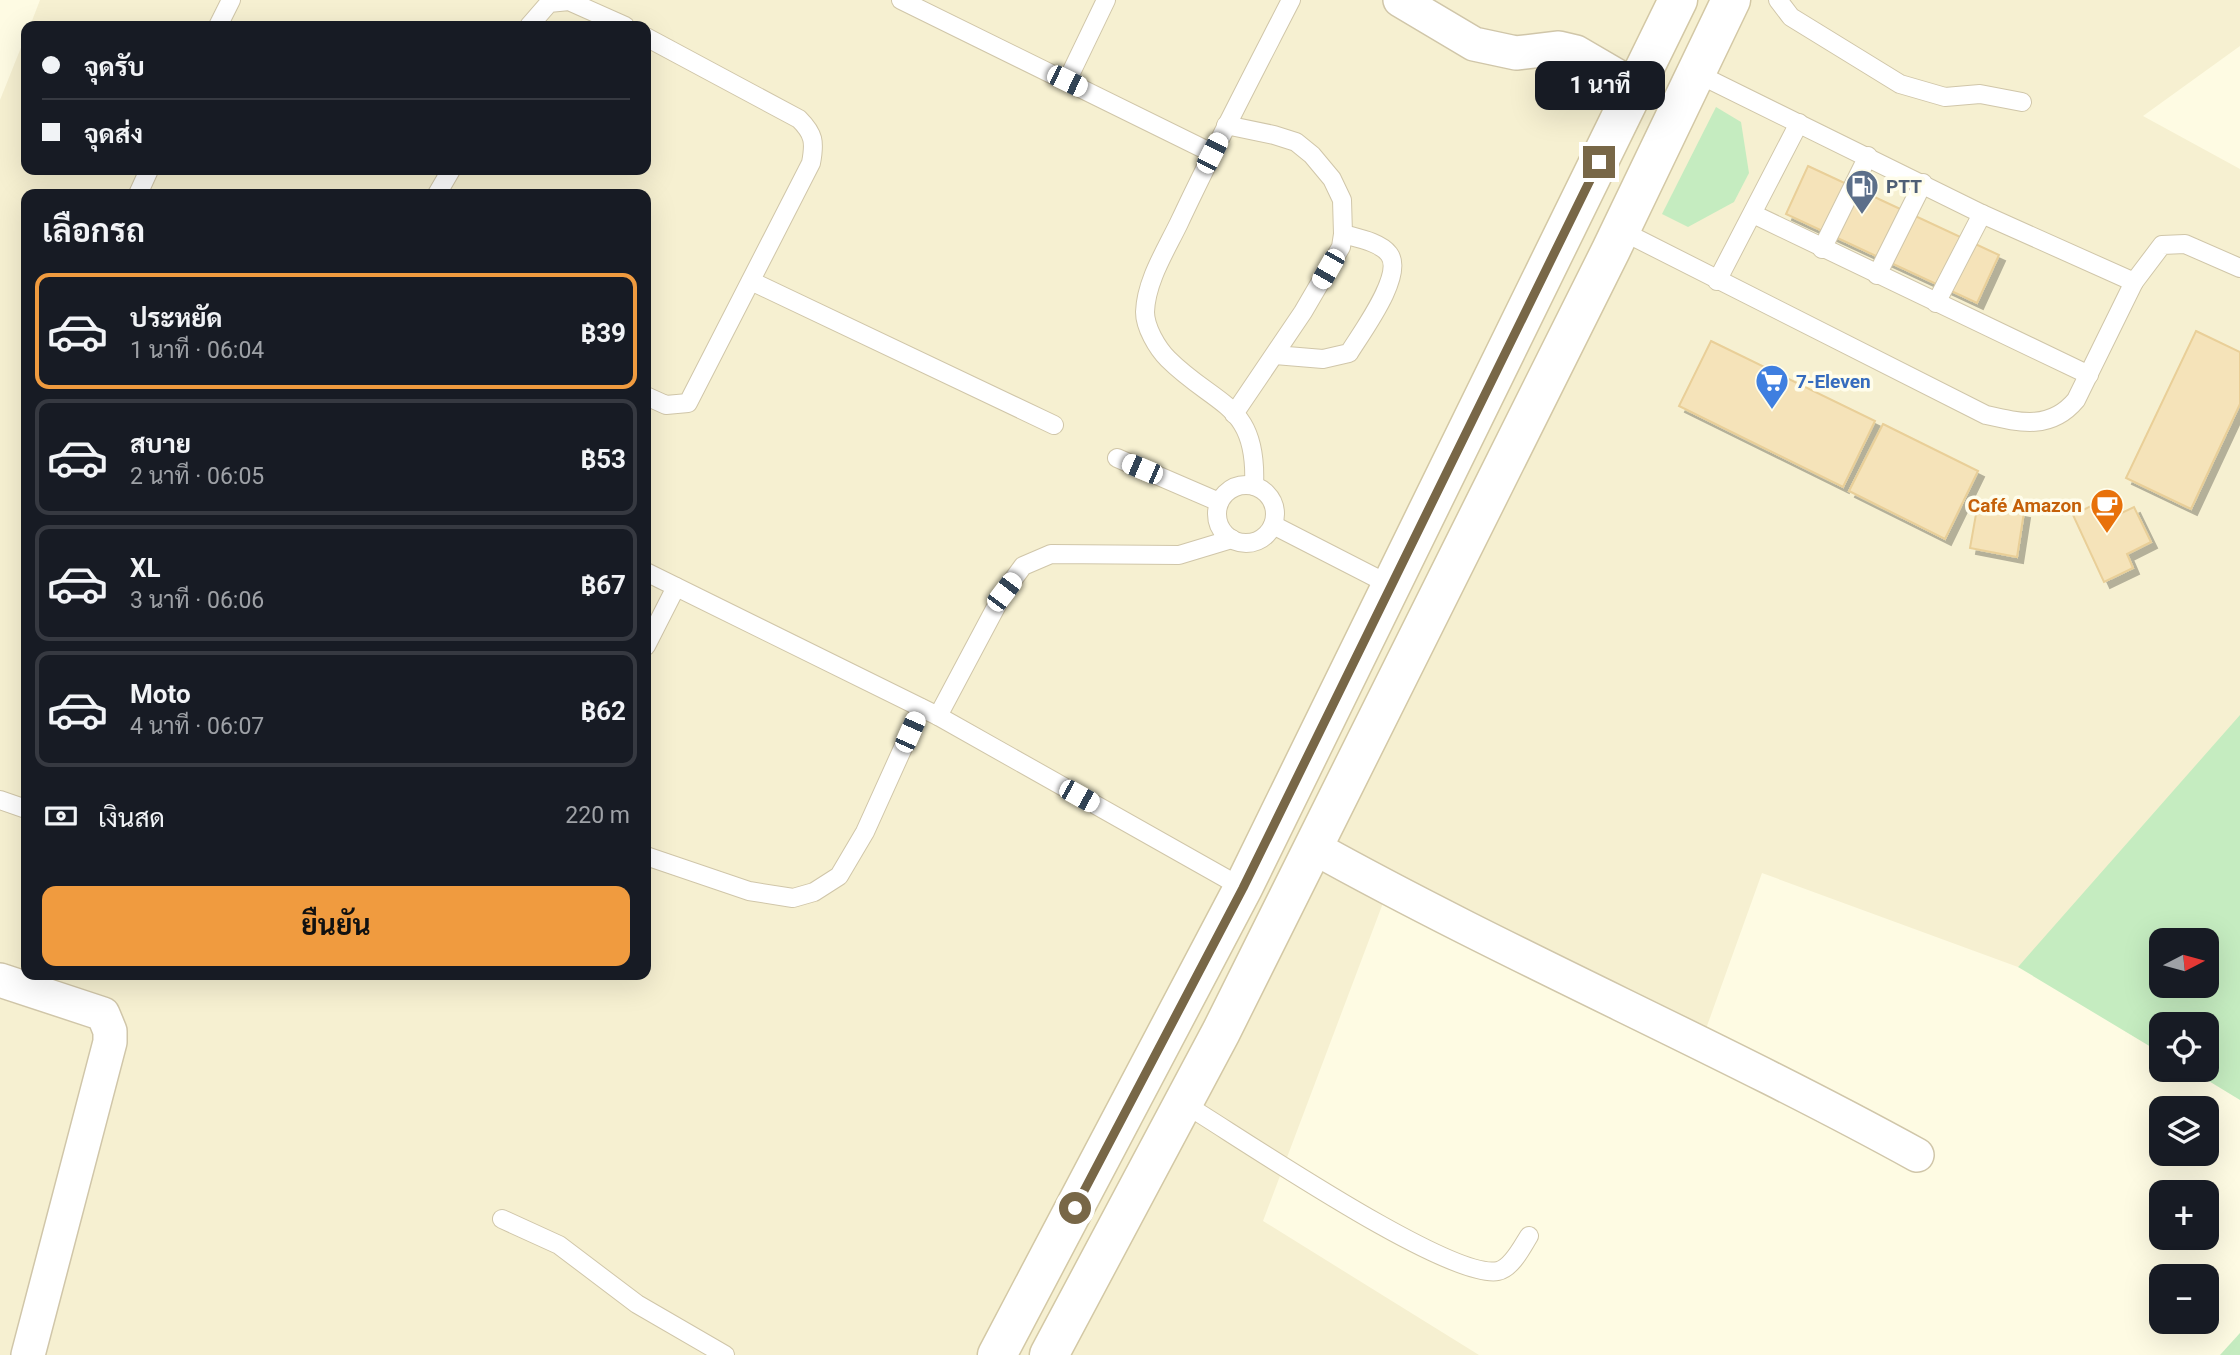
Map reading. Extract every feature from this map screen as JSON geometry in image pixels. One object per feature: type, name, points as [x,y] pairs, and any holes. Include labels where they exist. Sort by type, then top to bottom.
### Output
[{"type":"main road","points":[[997,1355],[1243,888],[1678,0]]},
{"type":"main road","points":[[1049,1355],[1183,1103],[1313,847],[1620,230],[1731,0]]},
{"type":"street","points":[[1400,0],[1444,29],[1474,44],[1516,53],[1559,48],[1576,52],[1636,87]]},
{"type":"street","points":[[1313,847],[1454,923],[1801,1091],[1917,1155]]},
{"type":"street","points":[[0,980],[103,1014],[110,1031],[110,1042],[28,1355]]},
{"type":"lane","points":[[220,21],[231,0]]},
{"type":"lane","points":[[901,0],[1212,153]]},
{"type":"lane","points":[[1067,81],[1106,0]]},
{"type":"lane","points":[[1254,486],[1253,442],[1234,414],[1215,395],[1167,358],[1151,335],[1145,315],[1147,293],[1212,153],[1291,0]]},
{"type":"lane","points":[[1778,0],[1791,18],[1900,84],[1945,97],[1980,94],[2022,102]]},
{"type":"lane","points":[[533,21],[549,3],[569,1],[614,21]]},
{"type":"lane","points":[[651,40],[799,119],[812,132],[815,145],[811,163],[688,403],[666,405],[651,398]]},
{"type":"lane","points":[[1696,73],[1982,214],[2134,282]]},
{"type":"lane","points":[[1717,281],[1799,123]]},
{"type":"lane","points":[[1226,125],[1285,138],[1312,155],[1332,179],[1342,200],[1343,234],[1341,247],[1275,355],[1234,414]]},
{"type":"lane","points":[[1822,249],[1868,156]]},
{"type":"lane","points":[[1877,275],[1923,183]]},
{"type":"lane","points":[[1753,214],[2089,376]]},
{"type":"lane","points":[[1936,303],[1982,214]]},
{"type":"lane","points":[[1620,230],[1986,415],[2040,422],[2064,415],[2076,400],[2134,282],[2162,245],[2185,244],[2240,268]]},
{"type":"lane","points":[[1275,355],[1323,359],[1349,353],[1386,293],[1393,263],[1390,254],[1381,247],[1343,234]]},
{"type":"lane","points":[[751,281],[1055,425]]},
{"type":"lane","points":[[1117,458],[1219,502]]},
{"type":"lane","points":[[938,716],[1004,592],[1023,566],[1051,554],[1179,555],[1232,539],[1255,541],[1266,536],[1273,525],[1275,513],[1272,501],[1265,491],[1254,486],[1240,485],[1228,491],[1219,502],[1217,516],[1222,530],[1232,539]]},
{"type":"lane","points":[[1273,525],[1392,586]]},
{"type":"lane","points":[[651,574],[938,716],[1243,888]]},
{"type":"lane","points":[[651,636],[676,587]]},
{"type":"lane","points":[[651,858],[749,891],[793,898],[814,892],[839,876],[865,832],[921,708]]},
{"type":"lane","points":[[0,800],[21,807]]},
{"type":"lane","points":[[1183,1103],[1288,1171],[1433,1252],[1486,1272],[1498,1271],[1507,1268],[1530,1236]]},
{"type":"lane","points":[[502,1219],[559,1245],[637,1304],[725,1355]]},
{"type":"shaded area","points":[[40,0],[2240,0],[2240,46],[2143,116],[2240,169],[2240,716],[2139,842],[2018,967],[1762,873],[1698,1051],[1383,903],[1263,1221],[1479,1355],[0,1355],[0,100],[21,48],[21,175],[651,175],[651,21],[32,21]]},
{"type":"green space","points":[[1716,107],[1741,122],[1749,173],[1734,202],[1688,227],[1662,214]]},
{"type":"green space","points":[[2240,715],[2240,1100],[2210,1082],[2219,1082],[2219,1012],[2149,1012],[2149,1046],[2018,967]]},
{"type":"green space","points":[[2240,1333],[2240,1355],[2220,1355]]},
{"type":"building","points":[[1808,166],[1999,255],[1977,303],[1786,214]]},
{"type":"building","points":[[2196,331],[2240,352],[2240,404],[2191,509],[2126,478]]},
{"type":"building","points":[[1711,341],[1875,421],[1843,487],[1679,406]]},
{"type":"building","points":[[1883,424],[1978,471],[1945,539],[1849,491]]},
{"type":"building","points":[[2099,502],[2107,520],[2134,507],[2151,542],[2127,554],[2133,568],[2104,582],[2073,515]]},
{"type":"building","points":[[1978,503],[2024,512],[2017,557],[1970,548]]},
{"type":"place","name":"PTT","points":[[1862,216]]},
{"type":"place","name":"7-Eleven","points":[[1772,411]]},
{"type":"place","name":"Café Amazon","points":[[2107,535]]},
{"type":"route","points":[[1075,1208],[1243,888],[1599,162]]}]
